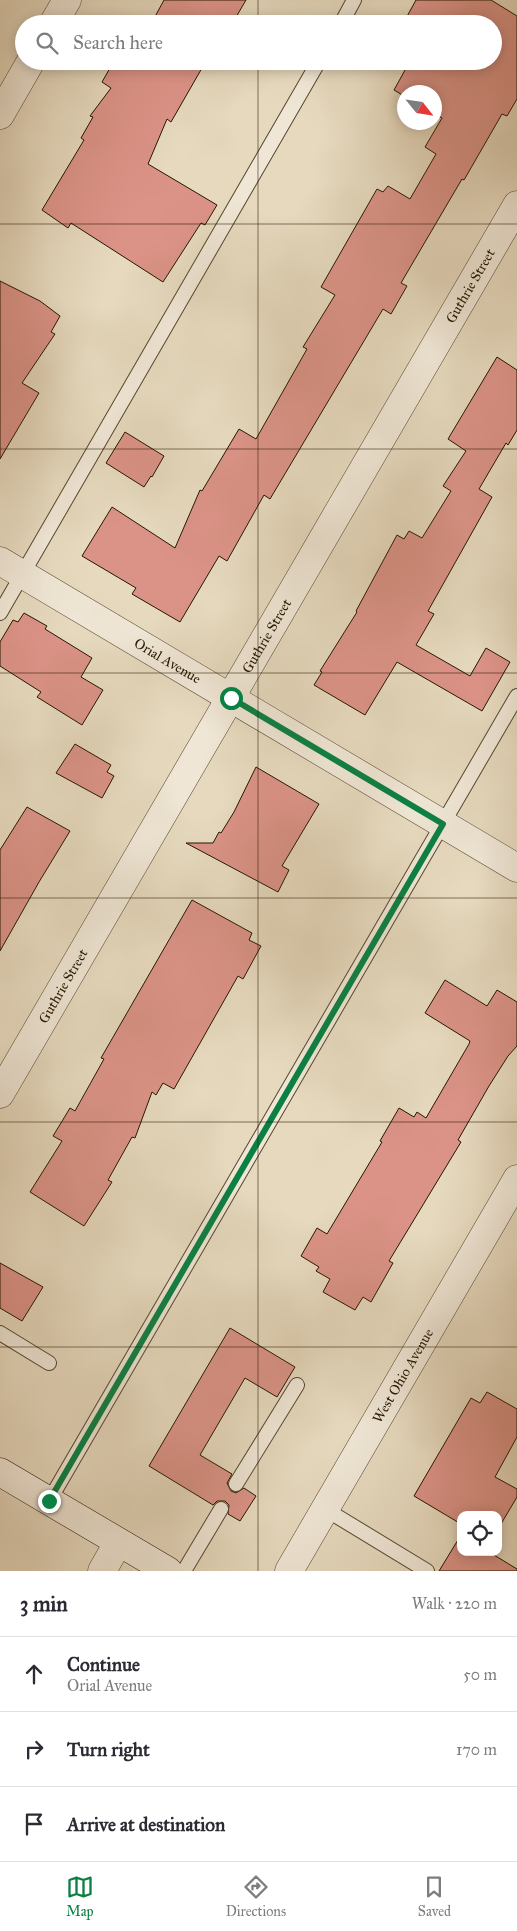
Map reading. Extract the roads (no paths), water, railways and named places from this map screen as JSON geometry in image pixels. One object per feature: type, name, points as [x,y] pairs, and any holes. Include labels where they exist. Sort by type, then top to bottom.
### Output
[{"type":"street","points":[[58,15],[67,0]]},
{"type":"street","points":[[0,115],[26,70]]},
{"type":"street","name":"Guthrie Street","points":[[0,1094],[517,205]]},
{"type":"street","name":"Orial Avenue","points":[[11,568],[517,868]]},
{"type":"street","name":"West Ohio Avenue","points":[[289,1571],[517,1179]]},
{"type":"street","points":[[0,1472],[168,1571]]},
{"type":"street","points":[[102,1571],[118,1543]]},
{"type":"lane","points":[[346,15],[354,0]]},
{"type":"lane","points":[[0,613],[11,568],[314,70]]},
{"type":"lane","points":[[49,1501],[517,696]]},
{"type":"lane","points":[[0,1333],[49,1363]]},
{"type":"lane","points":[[236,1484],[297,1385]]},
{"type":"lane","points":[[184,1571],[221,1509]]},
{"type":"lane","points":[[325,1509],[426,1571]]}]
